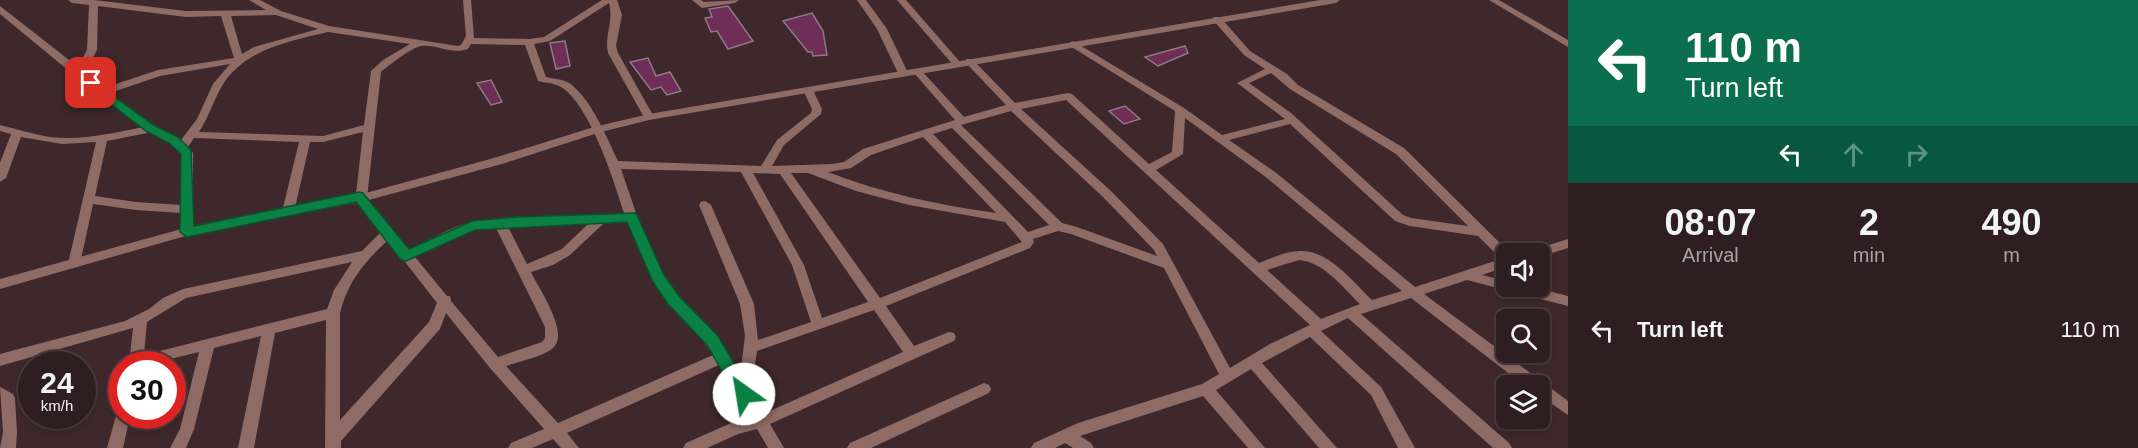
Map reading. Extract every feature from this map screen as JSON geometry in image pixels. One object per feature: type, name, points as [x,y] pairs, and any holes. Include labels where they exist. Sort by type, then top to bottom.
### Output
[{"type":"street","points":[[72,0],[186,14],[278,13]]},
{"type":"street","points":[[253,0],[278,13],[328,29],[459,49],[465,47],[471,36],[467,0]]},
{"type":"street","points":[[469,41],[530,42],[547,39],[608,0]]},
{"type":"street","points":[[613,0],[617,15],[611,46],[649,117]]},
{"type":"street","points":[[696,0],[702,5],[735,0]]},
{"type":"street","points":[[861,0],[882,29],[903,73]]},
{"type":"street","points":[[901,0],[957,64]]},
{"type":"street","points":[[0,285],[187,232],[360,197],[498,161],[598,129],[649,117],[1310,2],[1333,0]]},
{"type":"street","points":[[1493,0],[1568,44]]},
{"type":"street","points":[[79,74],[92,50],[94,4]]},
{"type":"street","points":[[2,13],[151,129],[182,147],[187,153],[187,232]]},
{"type":"street","points":[[225,13],[239,60]]},
{"type":"street","points":[[1219,19],[1246,53],[1272,69],[1313,100],[1400,151],[1496,246]]},
{"type":"street","points":[[182,147],[202,120],[218,84],[239,60],[257,49],[328,29]]},
{"type":"street","points":[[530,42],[542,79],[564,84],[577,96],[598,129],[614,165],[631,216],[658,278],[673,300],[712,341],[776,448]]},
{"type":"street","points":[[419,43],[376,70],[360,197],[387,234],[445,300],[495,364],[571,448]]},
{"type":"street","points":[[1073,44],[1180,110],[1271,175],[1414,292],[1523,375]]},
{"type":"street","points":[[103,92],[158,73],[239,60]]},
{"type":"street","points":[[969,62],[1159,247],[1227,376]]},
{"type":"street","points":[[1272,69],[1242,83],[1292,120],[1399,218],[1410,222],[1482,232]]},
{"type":"street","points":[[917,70],[958,123],[1058,227]]},
{"type":"street","points":[[765,170],[771,153],[782,137],[816,114],[817,109],[808,90]]},
{"type":"street","points":[[614,165],[765,170],[847,165],[867,152],[958,123],[1013,107],[1068,96],[1258,268],[1376,391],[1385,405],[1394,429],[1407,448]]},
{"type":"street","points":[[1148,169],[1177,154],[1180,110]]},
{"type":"street","points":[[1220,139],[1292,120]]},
{"type":"street","points":[[192,135],[323,139],[369,127]]},
{"type":"street","points":[[0,128],[50,140],[102,138],[151,129]]},
{"type":"street","points":[[0,178],[17,132]]},
{"type":"street","points":[[750,348],[877,304],[1026,245],[1028,242],[1026,237],[1010,219],[926,134]]},
{"type":"street","points":[[74,264],[102,138]]},
{"type":"street","points":[[288,212],[305,139]]},
{"type":"street","points":[[808,168],[884,196],[944,211],[1010,219]]},
{"type":"street","points":[[745,169],[798,265],[818,324]]},
{"type":"street","points":[[783,170],[912,354]]},
{"type":"street","points":[[89,199],[136,206],[187,209]]},
{"type":"street","points":[[705,205],[747,304],[752,336],[744,394]]},
{"type":"street","points":[[406,256],[472,226],[599,220],[631,216]]},
{"type":"street","points":[[524,270],[554,261],[567,254],[599,220]]},
{"type":"street","points":[[495,364],[547,346],[552,340],[552,327],[500,223]]},
{"type":"street","points":[[1026,237],[1058,227],[1073,230],[1169,265]]},
{"type":"street","points":[[334,443],[333,313],[338,296],[363,255],[387,234]]},
{"type":"street","points":[[1550,249],[1568,243]]},
{"type":"street","points":[[0,360],[141,320],[183,294],[363,255]]},
{"type":"street","points":[[1258,268],[1298,255],[1308,255],[1320,260],[1371,307]]},
{"type":"street","points":[[1039,448],[1066,436],[1206,388],[1315,328],[1351,313],[1496,265]]},
{"type":"street","points":[[1467,275],[1496,283]]},
{"type":"street","points":[[1550,296],[1568,300]]},
{"type":"street","points":[[334,443],[435,326],[445,300]]},
{"type":"street","points":[[184,351],[333,313]]},
{"type":"street","points":[[1351,313],[1504,448]]},
{"type":"street","points":[[137,351],[141,320]]},
{"type":"street","points":[[246,448],[268,331]]},
{"type":"street","points":[[691,448],[736,428],[760,422],[948,337]]},
{"type":"street","points":[[178,448],[187,429],[208,345]]},
{"type":"street","points":[[516,448],[722,358]]},
{"type":"street","points":[[1252,362],[1329,448]]},
{"type":"street","points":[[1206,388],[1257,448]]},
{"type":"street","points":[[855,448],[984,389]]},
{"type":"street","points":[[0,393],[8,398],[10,432],[8,448]]},
{"type":"street","points":[[1550,396],[1568,410]]},
{"type":"street","points":[[115,448],[120,429]]},
{"type":"street","points":[[1066,436],[1086,448]]},
{"type":"building","points":[[728,6],[753,41],[728,49],[717,31],[711,32],[705,18],[712,17],[709,9]]},
{"type":"building","points":[[812,13],[823,31],[827,55],[813,56],[812,52],[808,52],[783,21]]},
{"type":"building","points":[[565,41],[570,66],[556,69],[550,43]]},
{"type":"building","points":[[1185,46],[1188,53],[1158,66],[1145,57]]},
{"type":"building","points":[[648,58],[656,76],[670,72],[681,91],[667,95],[661,87],[651,90],[630,62]]},
{"type":"building","points":[[491,80],[502,102],[491,105],[477,83]]},
{"type":"building","points":[[1125,106],[1140,119],[1124,124],[1109,111]]},
{"type":"route","points":[[91,83],[151,129],[174,140],[187,153],[187,232],[359,196],[406,256],[472,226],[540,221],[570,222],[631,216],[658,278],[673,300],[712,341],[744,394]]}]
